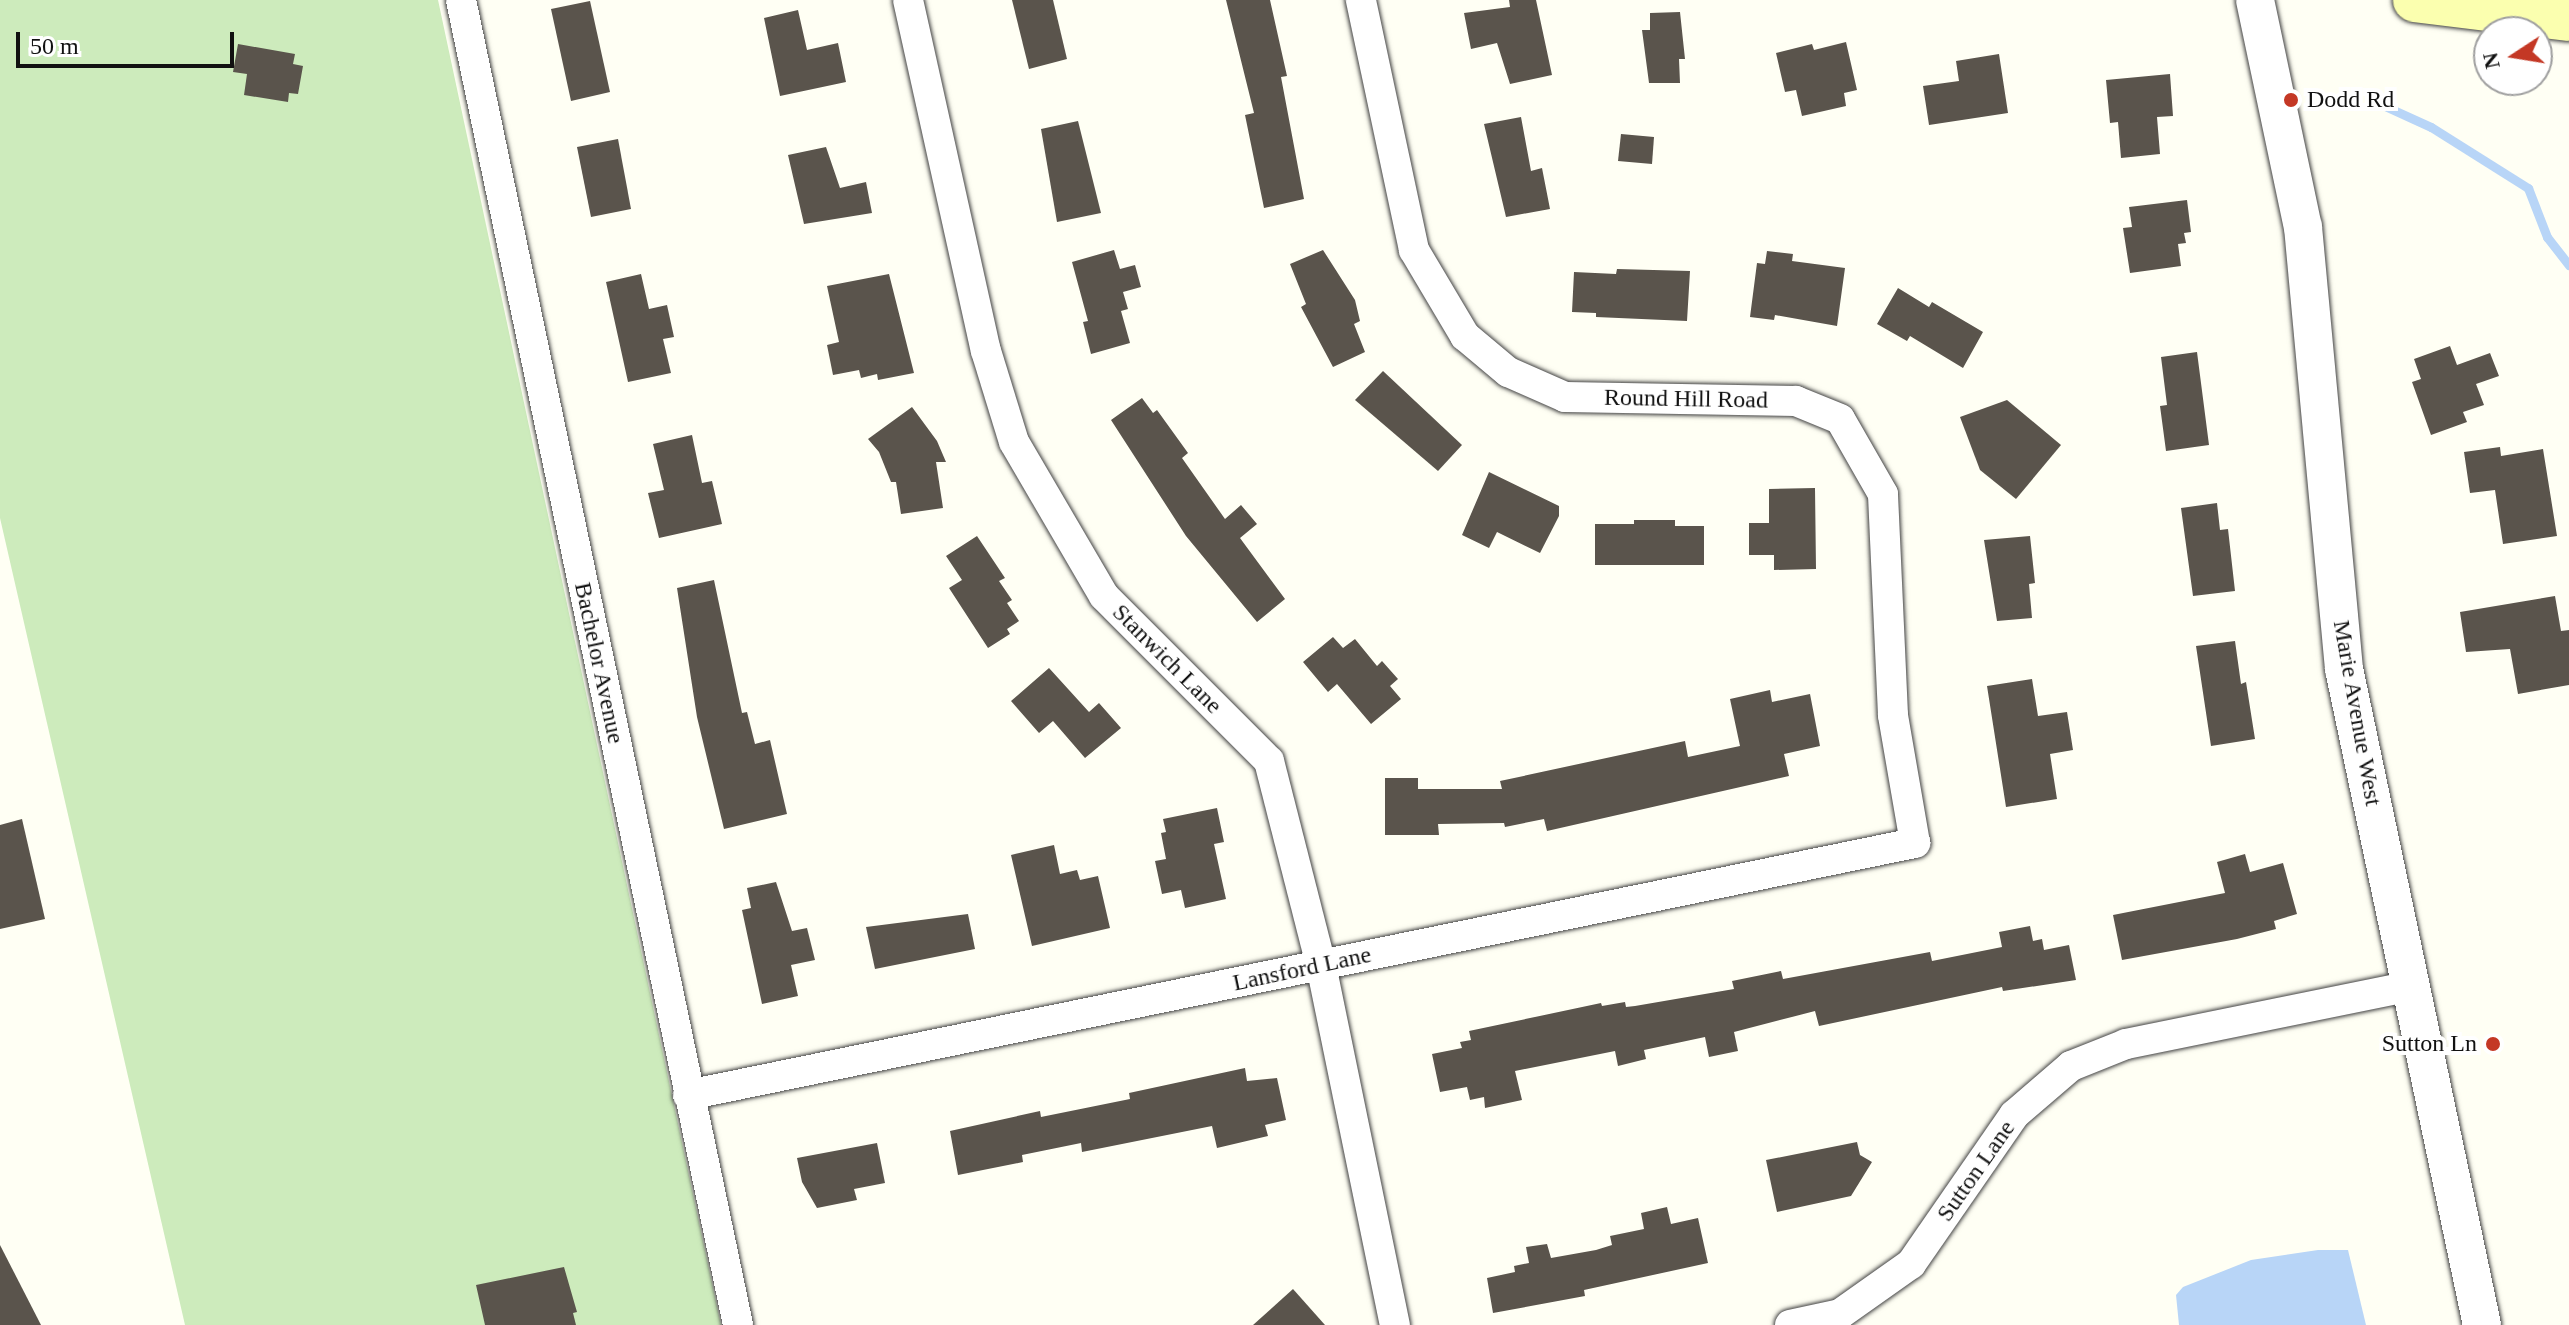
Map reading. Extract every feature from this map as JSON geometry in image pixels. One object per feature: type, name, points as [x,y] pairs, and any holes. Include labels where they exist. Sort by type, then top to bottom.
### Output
[{"type":"main road","points":[[2415,0],[2569,19]]},
{"type":"street","name":"Bachelor Avenue","points":[[461,0],[738,1325]]},
{"type":"street","name":"Stanwich Lane","points":[[908,0],[986,351],[1014,442],[1104,596],[1269,761],[1321,965],[1395,1325]]},
{"type":"street","name":"Round Hill Road","points":[[1361,0],[1414,250],[1465,336],[1508,372],[1565,397],[1796,401],[1840,419],[1883,494],[1893,715],[1915,843]]},
{"type":"street","name":"Marie Avenue West","points":[[2255,0],[2303,227],[2344,669],[2482,1325]]},
{"type":"street","name":"Lansford Lane","points":[[688,1095],[1915,843]]},
{"type":"street","name":"Sutton Lane","points":[[1790,1325],[1840,1314],[1911,1264],[2014,1115],[2071,1066],[2126,1044],[2410,986]]},
{"type":"green space","points":[[0,0],[438,0],[721,1325],[185,1325],[0,518]]},
{"type":"water","points":[[2318,1250],[2348,1250],[2366,1325],[2179,1325],[2176,1295],[2183,1287],[2251,1260]]},
{"type":"building","points":[[1012,0],[1053,0],[1067,59],[1029,69]]},
{"type":"building","points":[[1226,0],[1270,0],[1287,76],[1281,77],[1304,199],[1264,208],[1245,115],[1254,113]]},
{"type":"building","points":[[1509,0],[1536,0],[1552,75],[1510,84],[1497,43],[1471,49],[1464,13],[1510,7]]},
{"type":"building","points":[[590,1],[610,92],[571,101],[551,9]]},
{"type":"building","points":[[798,10],[807,50],[838,43],[846,82],[780,96],[764,18]]},
{"type":"building","points":[[1680,12],[1685,59],[1679,59],[1680,83],[1649,83],[1642,30],[1650,30],[1650,13]]},
{"type":"building","points":[[1846,42],[1857,90],[1844,93],[1846,106],[1802,116],[1796,90],[1785,92],[1776,53],[1812,44],[1814,50]]},
{"type":"building","points":[[238,44],[295,54],[293,64],[303,66],[298,94],[289,93],[288,102],[244,95],[247,74],[233,72]]},
{"type":"building","points":[[1999,54],[2008,113],[1929,125],[1923,86],[1959,81],[1956,61]]},
{"type":"building","points":[[2170,74],[2173,116],[2157,117],[2160,154],[2121,158],[2118,122],[2110,123],[2106,80]]},
{"type":"building","points":[[1521,117],[1531,171],[1542,168],[1550,209],[1506,217],[1484,124]]},
{"type":"building","points":[[1078,121],[1101,213],[1057,222],[1041,129]]},
{"type":"building","points":[[1621,134],[1654,137],[1652,164],[1618,161]]},
{"type":"building","points":[[618,139],[631,209],[591,217],[577,147]]},
{"type":"building","points":[[826,147],[840,188],[866,182],[872,213],[804,224],[788,155]]},
{"type":"building","points":[[2187,200],[2191,232],[2184,233],[2186,243],[2178,244],[2181,266],[2130,273],[2123,228],[2132,227],[2129,207]]},
{"type":"building","points":[[1114,250],[1120,269],[1135,265],[1141,287],[1123,292],[1128,309],[1121,311],[1130,343],[1091,354],[1083,322],[1088,321],[1072,262]]},
{"type":"building","points":[[1323,250],[1355,300],[1360,321],[1354,324],[1365,352],[1333,367],[1301,307],[1306,304],[1290,264]]},
{"type":"building","points":[[1767,251],[1793,254],[1792,261],[1845,268],[1837,326],[1775,315],[1774,320],[1750,317],[1757,263],[1765,264]]},
{"type":"building","points":[[1617,269],[1690,271],[1687,321],[1596,317],[1596,313],[1572,312],[1574,272],[1616,274]]},
{"type":"building","points":[[641,274],[649,309],[667,305],[674,337],[663,339],[671,373],[628,382],[606,282]]},
{"type":"building","points":[[889,274],[914,373],[878,380],[877,374],[861,378],[859,370],[833,375],[827,345],[839,342],[827,286]]},
{"type":"building","points":[[1898,288],[1929,307],[1932,302],[1983,332],[1963,368],[1910,336],[1907,341],[1877,324]]},
{"type":"building","points":[[2450,346],[2457,365],[2490,353],[2499,376],[2476,384],[2484,405],[2463,412],[2467,422],[2431,435],[2412,382],[2421,379],[2414,359]]},
{"type":"building","points":[[2197,352],[2209,445],[2166,451],[2160,406],[2167,405],[2161,357]]},
{"type":"building","points":[[1383,371],[1462,445],[1438,471],[1355,400]]},
{"type":"building","points":[[1142,398],[1153,413],[1157,410],[1188,453],[1182,458],[1225,519],[1241,505],[1257,524],[1240,538],[1285,599],[1257,622],[1186,536],[1111,420]]},
{"type":"building","points":[[2007,400],[2061,445],[2016,499],[1980,470],[1960,417]]},
{"type":"building","points":[[912,407],[937,441],[946,462],[936,462],[943,508],[901,514],[896,482],[891,482],[879,452],[868,439]]},
{"type":"building","points":[[692,435],[702,483],[712,481],[722,524],[659,538],[648,493],[664,490],[653,444]]},
{"type":"building","points":[[2500,447],[2501,456],[2543,449],[2557,536],[2503,544],[2495,490],[2470,493],[2464,452]]},
{"type":"building","points":[[1489,472],[1559,506],[1559,516],[1540,553],[1497,532],[1489,548],[1462,535]]},
{"type":"building","points":[[1815,488],[1816,569],[1774,570],[1774,555],[1749,555],[1749,523],[1769,523],[1769,489]]},
{"type":"building","points":[[2217,503],[2220,530],[2228,529],[2235,591],[2193,596],[2181,508]]},
{"type":"building","points":[[1634,520],[1675,520],[1675,526],[1704,526],[1704,565],[1595,565],[1595,524],[1634,524]]},
{"type":"building","points":[[977,536],[1005,578],[999,581],[1012,600],[1007,603],[1019,621],[1007,629],[1010,634],[988,648],[949,588],[962,580],[946,556]]},
{"type":"building","points":[[2030,536],[2035,583],[2029,584],[2032,618],[1997,621],[1984,540]]},
{"type":"building","points":[[714,580],[742,713],[747,712],[755,744],[770,740],[787,814],[724,829],[697,717],[677,588]]},
{"type":"building","points":[[2555,596],[2561,631],[2569,630],[2569,685],[2518,694],[2510,649],[2466,652],[2460,612]]},
{"type":"building","points":[[1333,637],[1343,648],[1355,639],[1377,666],[1382,661],[1398,679],[1390,686],[1401,699],[1371,724],[1337,684],[1328,692],[1303,662]]},
{"type":"building","points":[[2235,641],[2241,684],[2246,682],[2255,739],[2211,746],[2196,646]]},
{"type":"building","points":[[1049,668],[1089,712],[1099,703],[1121,728],[1085,758],[1053,721],[1039,733],[1011,701]]},
{"type":"building","points":[[2032,679],[2038,716],[2067,712],[2073,750],[2050,754],[2057,799],[2006,807],[1987,686]]},
{"type":"building","points":[[1770,690],[1772,702],[1810,694],[1820,746],[1784,754],[1789,776],[1547,831],[1544,819],[1505,827],[1504,823],[1438,824],[1439,835],[1385,835],[1385,778],[1418,778],[1418,789],[1502,789],[1500,781],[1685,741],[1688,757],[1740,746],[1730,699]]},
{"type":"building","points":[[1217,808],[1224,842],[1214,844],[1226,899],[1185,908],[1181,890],[1162,894],[1155,861],[1166,859],[1161,833],[1166,832],[1163,819]]},
{"type":"building","points":[[22,819],[45,919],[0,929],[0,825]]},
{"type":"building","points":[[1054,845],[1060,874],[1077,870],[1080,880],[1098,876],[1110,928],[1032,946],[1011,855]]},
{"type":"building","points":[[2245,854],[2250,872],[2283,863],[2297,914],[2274,921],[2276,929],[2122,960],[2113,915],[2225,893],[2217,862]]},
{"type":"building","points":[[776,882],[792,931],[807,928],[815,960],[791,965],[798,996],[762,1004],[742,910],[751,908],[747,888]]},
{"type":"building","points":[[968,914],[975,949],[875,969],[866,927]]},
{"type":"building","points":[[2030,926],[2033,941],[2042,939],[2044,950],[2069,945],[2076,980],[2003,991],[2002,987],[1819,1026],[1815,1011],[1734,1032],[1738,1051],[1709,1057],[1705,1037],[1644,1050],[1646,1059],[1618,1066],[1615,1051],[1515,1071],[1522,1100],[1485,1108],[1484,1097],[1470,1100],[1467,1087],[1440,1092],[1432,1054],[1462,1048],[1460,1042],[1471,1040],[1469,1031],[1601,1003],[1602,1006],[1625,1002],[1626,1007],[1734,989],[1732,981],[1781,971],[1783,979],[1930,952],[1932,961],[2002,947],[1999,932]]},
{"type":"building","points":[[1245,1068],[1247,1081],[1277,1078],[1286,1120],[1265,1125],[1268,1136],[1217,1148],[1212,1126],[1082,1152],[1081,1143],[1022,1155],[1023,1162],[958,1175],[950,1131],[1040,1111],[1041,1117],[1130,1099],[1129,1093]]},
{"type":"building","points":[[1857,1142],[1860,1155],[1872,1162],[1851,1196],[1777,1212],[1766,1160]]},
{"type":"building","points":[[877,1143],[885,1183],[854,1189],[857,1200],[817,1208],[802,1182],[797,1158]]},
{"type":"building","points":[[1667,1207],[1671,1224],[1698,1218],[1708,1263],[1584,1290],[1585,1296],[1493,1313],[1487,1278],[1515,1272],[1514,1266],[1529,1263],[1526,1247],[1547,1244],[1551,1258],[1596,1250],[1612,1245],[1610,1236],[1644,1229],[1641,1213]]},
{"type":"building","points":[[0,1245],[41,1325],[0,1325]]},
{"type":"building","points":[[564,1267],[577,1312],[573,1313],[576,1325],[485,1325],[476,1285]]},
{"type":"building","points":[[1293,1289],[1325,1325],[1253,1325]]},
{"type":"waterway","points":[[2376,102],[2431,127],[2528,188],[2547,237],[2569,265]]},
{"type":"place","name":"Dodd Rd","points":[[2291,100]]},
{"type":"place","name":"Sutton Ln","points":[[2493,1044]]}]
